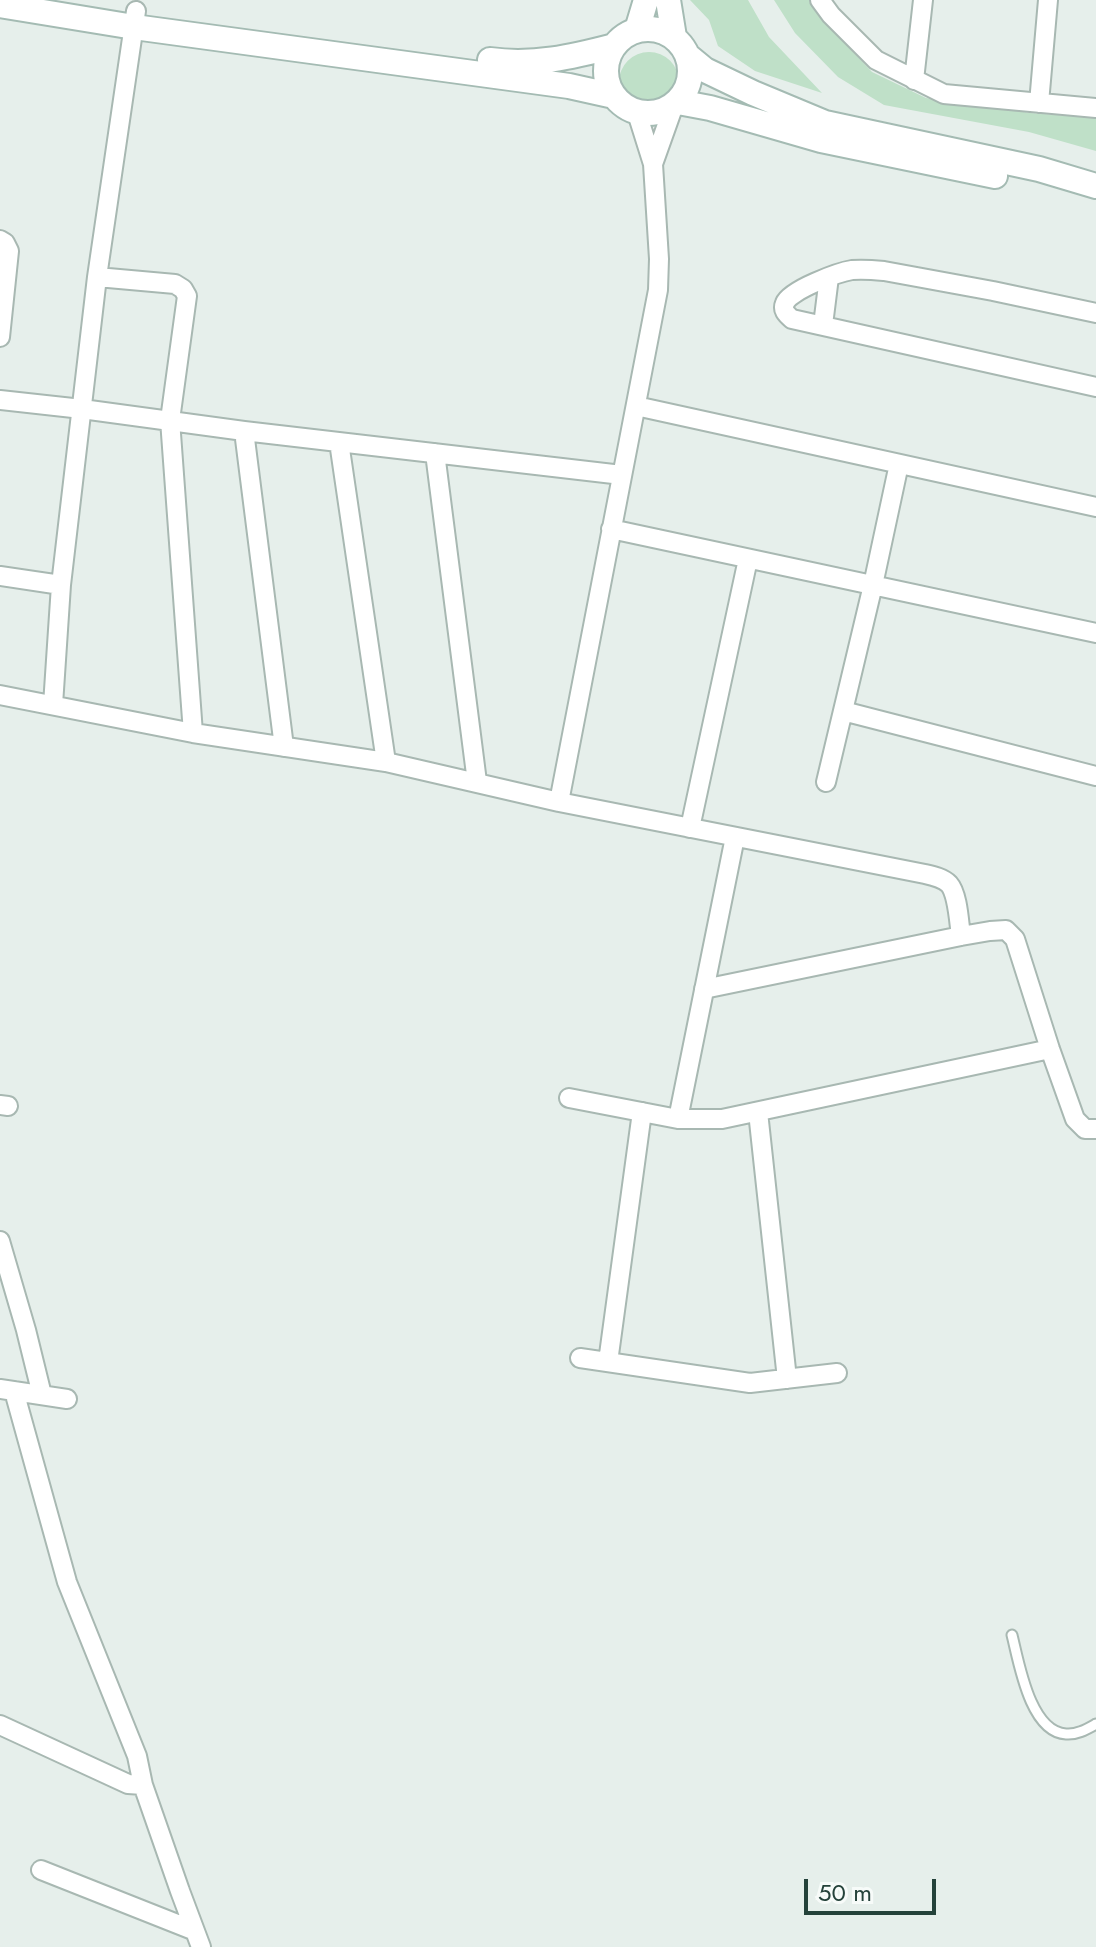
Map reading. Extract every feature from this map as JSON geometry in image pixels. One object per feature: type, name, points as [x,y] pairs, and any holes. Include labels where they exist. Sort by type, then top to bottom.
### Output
[{"type":"main road","points":[[70,0],[135,19],[569,86],[614,96]]},
{"type":"main road","points":[[637,30],[646,0]]},
{"type":"main road","points":[[668,0],[681,46],[691,72],[688,88],[676,104],[663,111],[637,113],[624,107],[614,96],[605,71],[608,58],[614,46],[628,34],[637,30],[663,31],[681,46],[705,70],[825,123],[1039,169],[1096,186]]},
{"type":"main road","points":[[0,5],[504,62],[540,62],[614,46]]},
{"type":"main road","points":[[676,104],[710,108],[821,140],[1038,186],[1096,202]]},
{"type":"street","points":[[820,0],[876,60],[944,94],[1096,108]]},
{"type":"street","points":[[914,80],[923,0]]},
{"type":"street","points":[[1039,103],[1048,0]]},
{"type":"street","points":[[53,705],[61,585],[97,277],[135,19]]},
{"type":"street","points":[[653,164],[676,104]]},
{"type":"street","points":[[559,802],[659,276],[653,164],[637,113]]},
{"type":"street","points":[[0,240],[9,251],[0,337]]},
{"type":"street","points":[[1096,313],[884,271],[849,271],[829,277],[792,294],[784,307],[785,314],[792,319],[1096,387]]},
{"type":"street","points":[[97,277],[175,284],[187,296],[170,420],[193,733]]},
{"type":"street","points":[[823,325],[829,277]]},
{"type":"street","points":[[0,400],[622,475]]},
{"type":"street","points":[[636,406],[1096,507]]},
{"type":"street","points":[[244,431],[284,747]]},
{"type":"street","points":[[339,442],[386,762]]},
{"type":"street","points":[[435,453],[477,782]]},
{"type":"street","points":[[826,782],[899,464]]},
{"type":"street","points":[[611,529],[1096,633]]},
{"type":"street","points":[[690,828],[748,559]]},
{"type":"street","points":[[0,576],[61,585]]},
{"type":"street","points":[[0,695],[193,733],[386,762],[559,802],[940,878],[954,892],[961,936]]},
{"type":"street","points":[[843,711],[1096,776]]},
{"type":"street","points":[[678,1119],[735,837]]},
{"type":"street","points":[[704,989],[961,936],[1006,930],[1015,939],[1075,1119],[1085,1129],[1096,1129]]},
{"type":"street","points":[[569,1098],[678,1119],[722,1119],[1050,1049]]},
{"type":"street","points":[[608,1362],[642,1112]]},
{"type":"street","points":[[758,1112],[787,1379]]},
{"type":"street","points":[[2,1253],[42,1395]]},
{"type":"street","points":[[580,1358],[750,1383],[837,1373]]},
{"type":"street","points":[[67,1399],[7,1390],[67,1582],[137,1756],[143,1785],[198,1939]]},
{"type":"street","points":[[0,1725],[128,1784],[143,1785]]},
{"type":"street","points":[[41,1870],[198,1939]]},
{"type":"lane","points":[[1012,1635],[1032,1704],[1044,1723],[1065,1734],[1084,1731],[1096,1724]]},
{"type":"green space","points":[[690,0],[748,0],[769,37],[822,93],[755,71],[718,46],[709,20]]},
{"type":"green space","points":[[774,0],[812,0],[823,20],[872,72],[926,98],[1031,113],[1096,118],[1096,151],[1029,132],[884,105],[838,77],[795,33]]},
{"type":"green space","points":[[649,52],[661,54],[670,61],[677,70],[677,94],[670,103],[661,110],[649,112],[637,110],[628,103],[621,94],[619,82],[621,70],[628,61],[637,54]]}]
